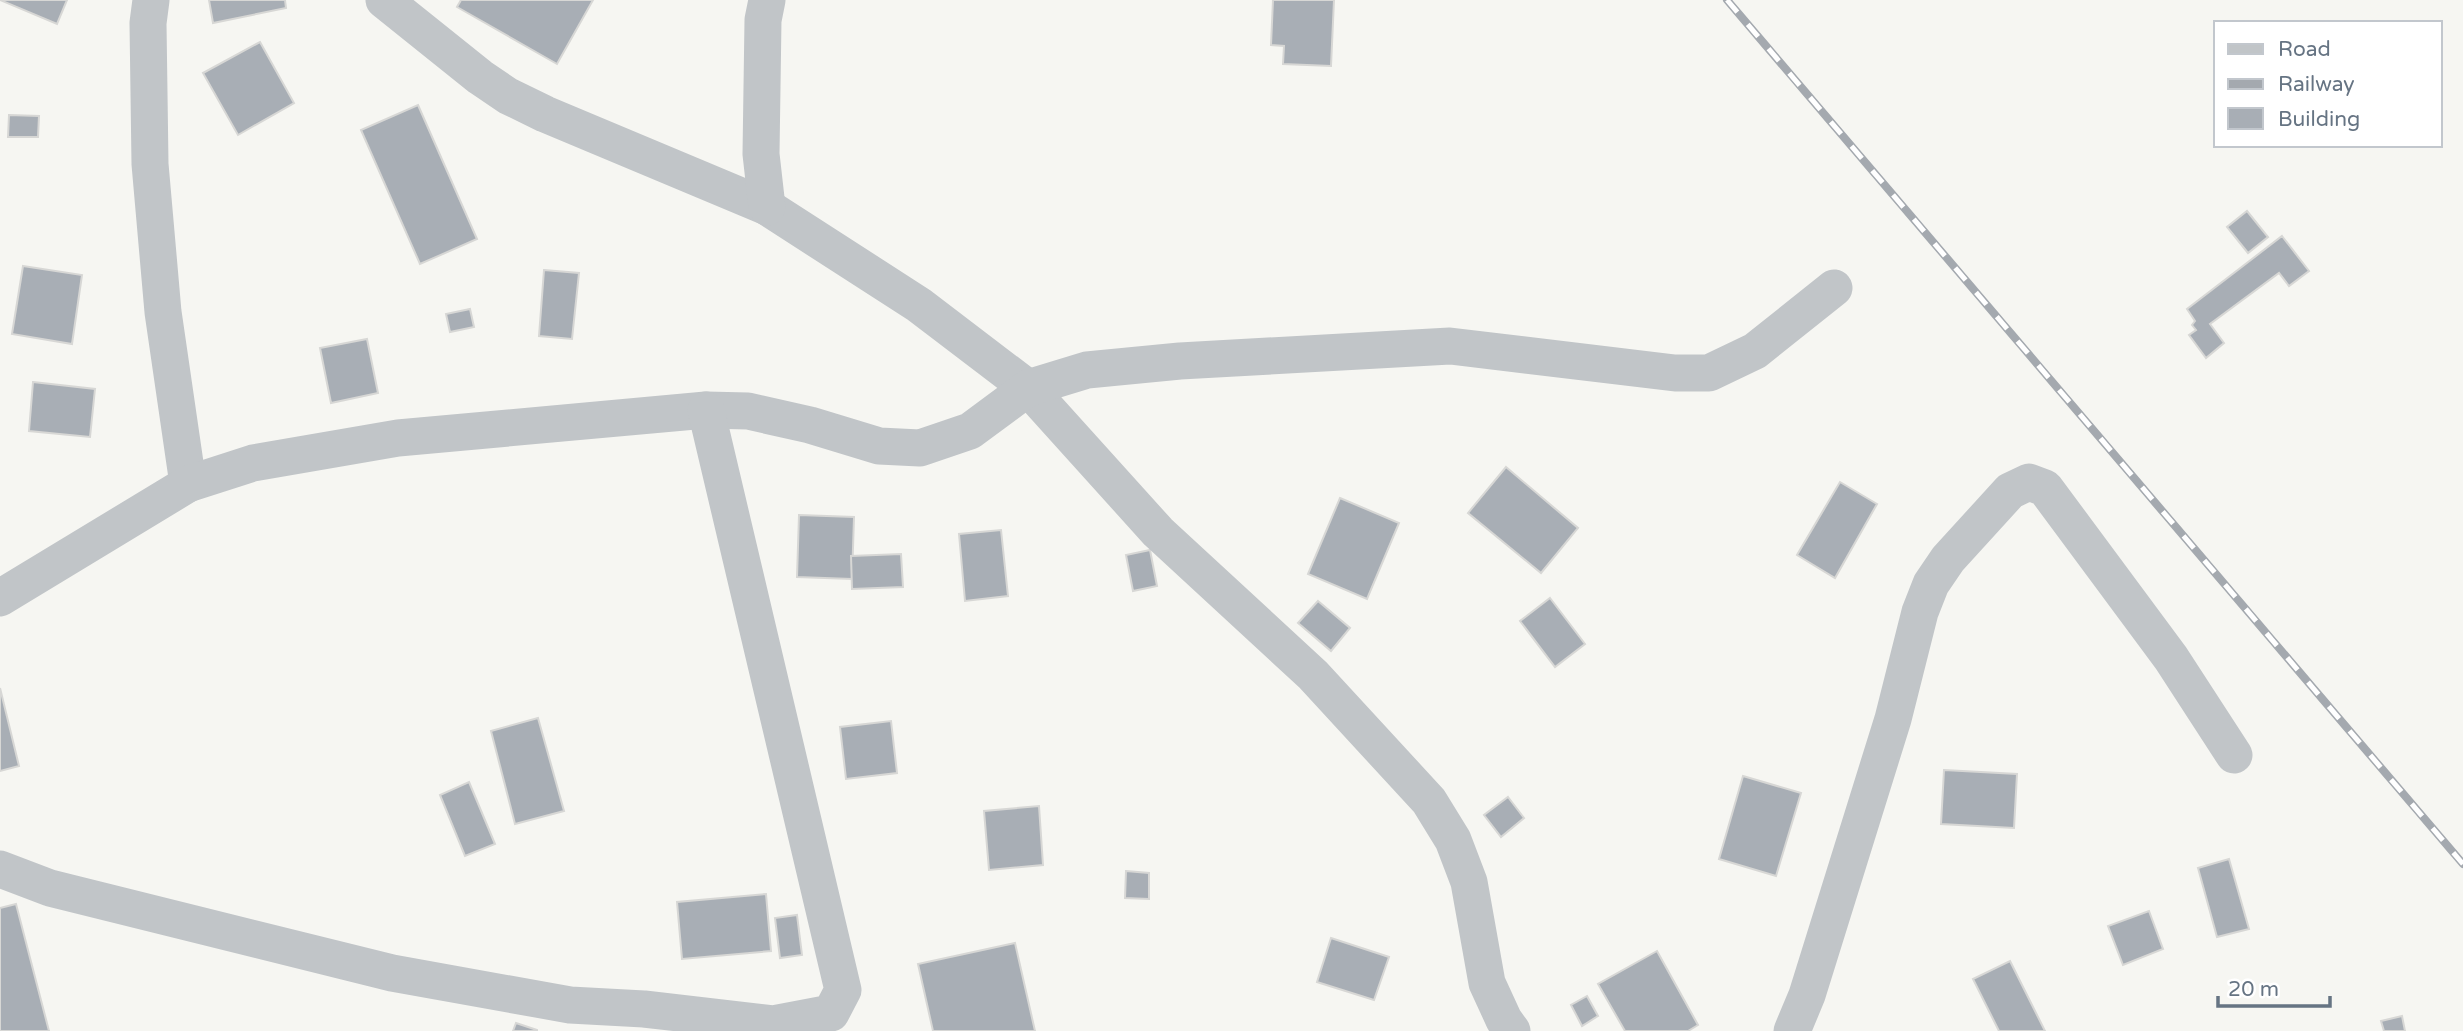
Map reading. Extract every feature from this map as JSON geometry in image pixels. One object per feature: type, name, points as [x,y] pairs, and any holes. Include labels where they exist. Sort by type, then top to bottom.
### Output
[{"type":"street","points":[[151,0],[148,23],[150,164],[163,312],[188,484]]},
{"type":"street","points":[[384,0],[480,77],[508,96],[767,207],[919,305],[1028,388],[1158,532],[1313,675],[1429,801],[1453,840],[1469,882],[1487,983],[1512,1031]]},
{"type":"street","points":[[767,0],[763,20],[761,154],[767,207]]},
{"type":"street","points":[[0,598],[188,484],[253,463],[398,438],[706,410],[748,411],[810,425],[878,446],[920,448],[970,431],[1028,388],[1087,370],[1180,361],[1450,346],[1675,373],[1709,373],[1755,351],[1834,288]]},
{"type":"street","points":[[0,869],[50,888],[572,1018],[644,1009],[774,1024],[831,1013],[843,990],[706,410]]},
{"type":"street","points":[[1792,1031],[1807,995],[1893,719],[1920,611],[1931,584],[1948,559],[2010,491],[2029,482],[2045,488],[2171,658],[2234,755]]},
{"type":"building","points":[[0,0],[67,0],[57,24]]},
{"type":"building","points":[[209,0],[285,0],[286,8],[213,23]]},
{"type":"building","points":[[461,0],[593,0],[557,64],[457,7]]},
{"type":"building","points":[[1273,0],[1334,0],[1331,66],[1283,64],[1284,46],[1271,45]]},
{"type":"building","points":[[260,42],[294,103],[238,135],[203,73]]},
{"type":"building","points":[[418,105],[477,239],[420,264],[361,130]]},
{"type":"building","points":[[9,115],[39,116],[38,137],[8,137]]},
{"type":"building","points":[[2247,211],[2268,237],[2248,253],[2227,227]]},
{"type":"building","points":[[2282,236],[2309,271],[2289,286],[2279,273],[2210,324],[2224,343],[2206,358],[2189,335],[2196,330],[2192,325],[2195,321],[2187,309]]},
{"type":"building","points":[[23,266],[82,275],[72,344],[12,334]]},
{"type":"building","points":[[544,270],[579,273],[572,339],[539,336]]},
{"type":"building","points":[[470,309],[474,327],[450,332],[446,314]]},
{"type":"building","points":[[367,339],[378,393],[331,403],[320,348]]},
{"type":"building","points":[[33,382],[95,389],[90,437],[29,431]]},
{"type":"building","points":[[1506,467],[1578,528],[1541,573],[1468,513]]},
{"type":"building","points":[[1840,482],[1877,504],[1835,578],[1797,555]]},
{"type":"building","points":[[1340,498],[1399,523],[1367,599],[1308,574]]},
{"type":"building","points":[[799,515],[854,517],[852,579],[797,577]]},
{"type":"building","points":[[1001,530],[1008,596],[965,601],[959,534]]},
{"type":"building","points":[[1150,550],[1157,586],[1133,591],[1126,555]]},
{"type":"building","points":[[901,554],[903,587],[852,589],[851,556]]},
{"type":"building","points":[[1550,598],[1585,644],[1555,667],[1520,621]]},
{"type":"building","points":[[1318,601],[1350,628],[1331,651],[1298,623]]},
{"type":"building","points":[[0,688],[19,766],[0,771]]},
{"type":"building","points":[[538,718],[564,811],[515,824],[491,731]]},
{"type":"building","points":[[891,721],[897,773],[846,779],[840,727]]},
{"type":"building","points":[[1944,770],[2017,774],[2014,828],[1941,824]]},
{"type":"building","points":[[1743,776],[1801,793],[1776,876],[1719,859]]},
{"type":"building","points":[[469,782],[495,844],[465,856],[440,795]]},
{"type":"building","points":[[1508,797],[1524,818],[1501,837],[1484,815]]},
{"type":"building","points":[[1039,806],[1043,865],[989,870],[984,811]]},
{"type":"building","points":[[2229,859],[2249,929],[2217,937],[2198,868]]},
{"type":"building","points":[[1126,871],[1149,873],[1149,899],[1125,898]]},
{"type":"building","points":[[766,894],[771,951],[682,959],[677,902]]},
{"type":"building","points":[[16,904],[49,1031],[0,1031],[0,908]]},
{"type":"building","points":[[2149,911],[2163,949],[2123,965],[2108,926]]},
{"type":"building","points":[[797,915],[802,955],[780,958],[775,918]]},
{"type":"building","points":[[1331,938],[1389,957],[1374,1000],[1317,982]]},
{"type":"building","points":[[1015,943],[1035,1031],[933,1031],[918,964]]},
{"type":"building","points":[[1657,951],[1698,1025],[1688,1031],[1625,1031],[1598,984]]},
{"type":"building","points":[[2010,961],[2045,1031],[1999,1031],[1973,979]]},
{"type":"building","points":[[1587,996],[1598,1016],[1582,1026],[1571,1005]]},
{"type":"building","points":[[2402,1016],[2405,1031],[2384,1031],[2381,1021]]},
{"type":"building","points":[[516,1023],[537,1030],[537,1031],[513,1031]]},
{"type":"railway","points":[[1727,0],[2463,864]]}]
